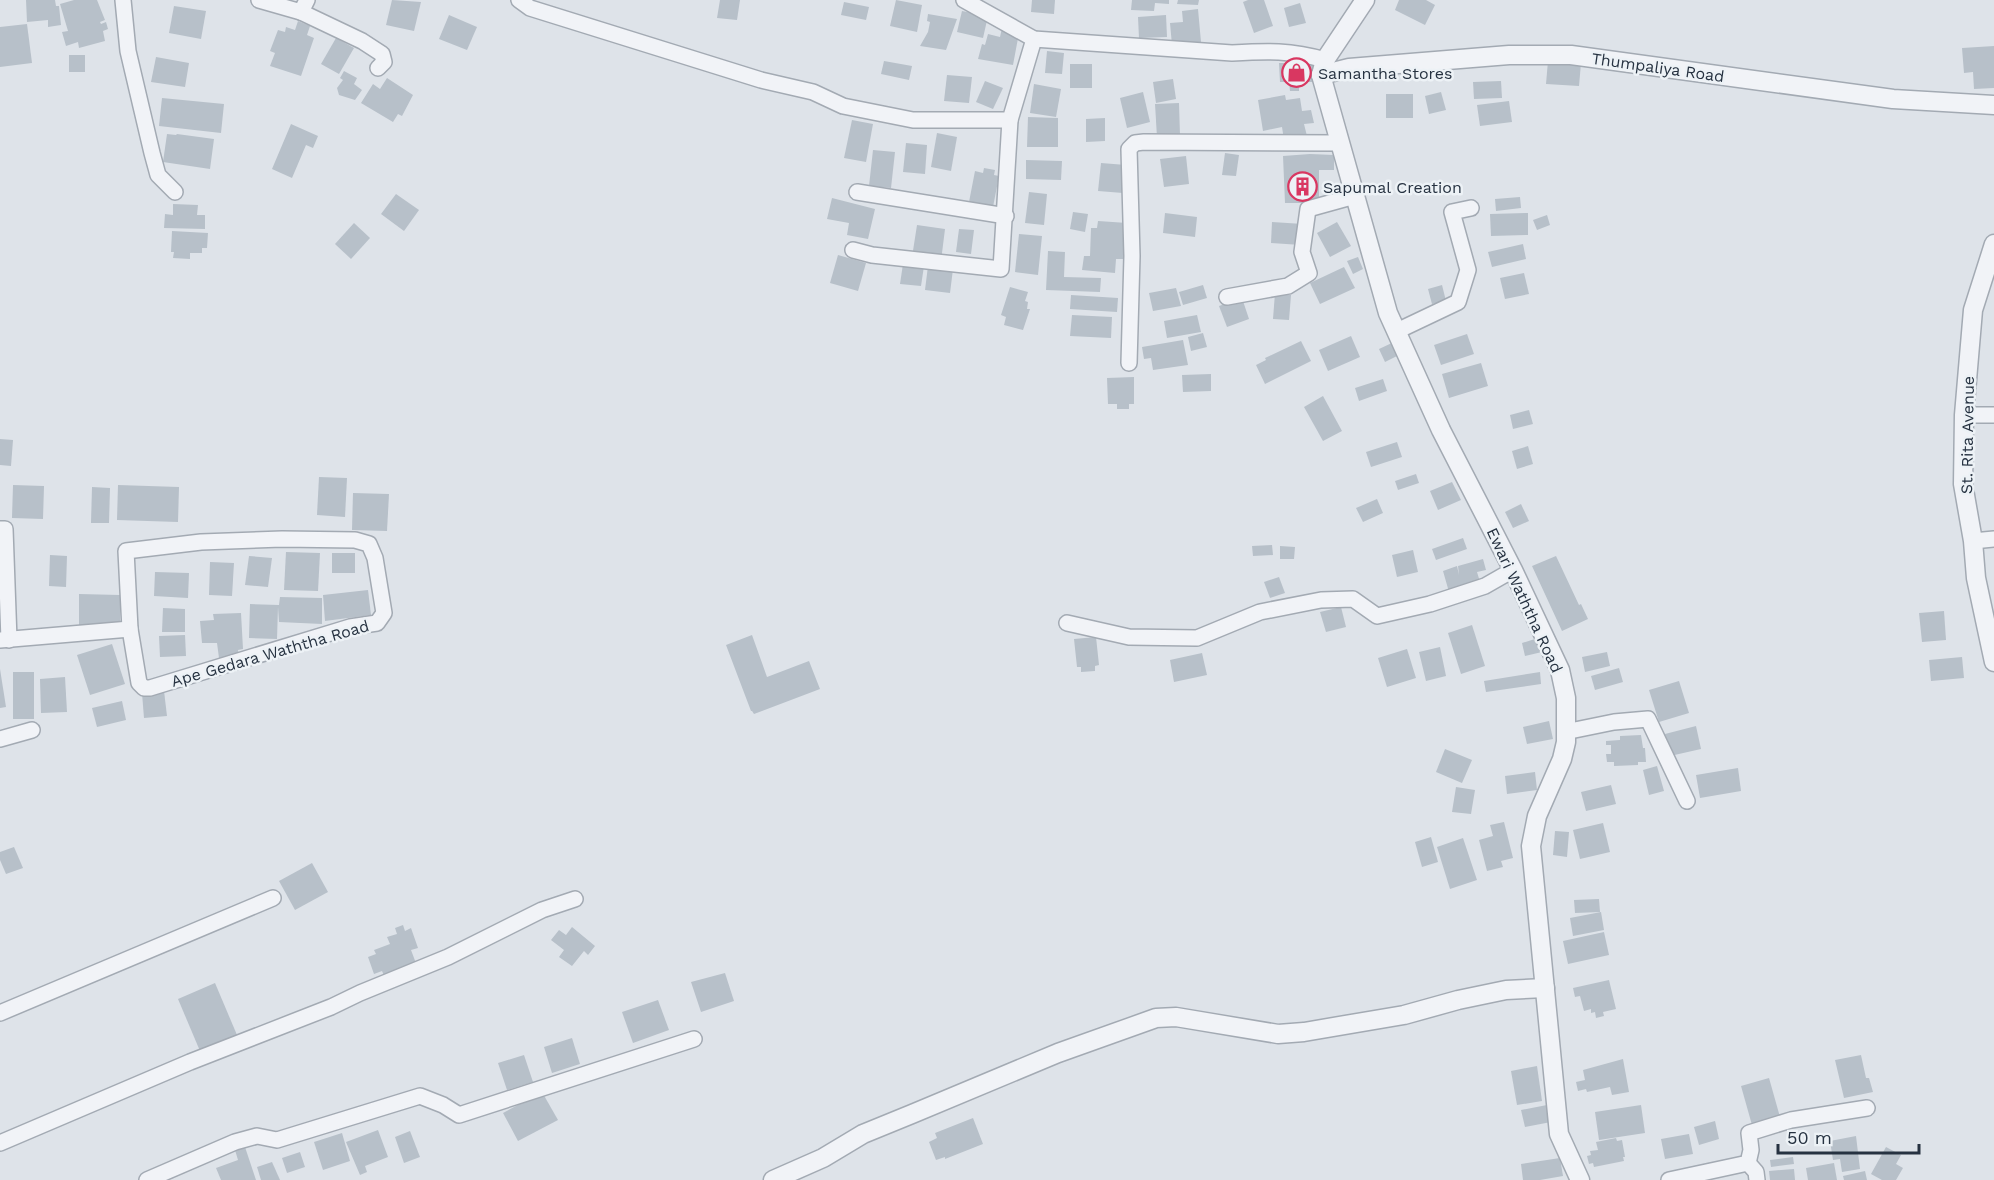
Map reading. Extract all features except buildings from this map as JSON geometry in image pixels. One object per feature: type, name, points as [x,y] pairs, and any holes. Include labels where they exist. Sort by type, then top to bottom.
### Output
[{"type":"street","points":[[123,0],[128,51],[152,153],[158,175],[175,192]]},
{"type":"street","points":[[259,0],[304,6],[382,54],[384,62],[378,68]]},
{"type":"street","points":[[519,0],[530,8],[572,22],[761,80],[813,92],[843,106],[913,120],[1010,120]]},
{"type":"street","points":[[964,0],[1034,39],[1232,53],[1265,51],[1300,53],[1323,68],[1365,0]]},
{"type":"street","points":[[853,250],[872,255],[1001,269],[1010,120],[1034,39]]},
{"type":"street","name":"Thumpaliya Road","points":[[1323,68],[1349,68],[1509,55],[1571,55],[1893,99],[1994,105]]},
{"type":"street","name":"Ewari Waththa Road","points":[[1323,68],[1340,143],[1388,313],[1442,430],[1513,570],[1560,670],[1566,698],[1566,742],[1562,759],[1537,816],[1532,846],[1559,1134],[1580,1180]]},
{"type":"street","points":[[1129,363],[1132,256],[1129,149],[1135,143],[1144,142],[1340,143]]},
{"type":"street","points":[[856,192],[1006,216]]},
{"type":"street","points":[[1227,297],[1288,286],[1309,273],[1302,252],[1308,209],[1355,196]]},
{"type":"street","points":[[1396,331],[1458,302],[1468,270],[1452,212],[1471,208]]},
{"type":"street","name":"St. Rita Avenue","points":[[1994,244],[1973,310],[1964,415],[1963,484],[1973,541],[1976,578],[1994,662]]},
{"type":"street","points":[[1964,415],[1994,415]]},
{"type":"street","points":[[0,529],[5,530],[7,550],[4,640],[130,629]]},
{"type":"street","name":"Ape Gedara Waththa Road","points":[[282,538],[355,540],[369,544],[375,558],[384,613],[377,623],[350,627],[150,688],[144,688],[139,683],[130,629],[126,551],[201,542],[282,538]]},
{"type":"street","points":[[1973,541],[1994,539]]},
{"type":"street","points":[[1067,623],[1129,637],[1197,638],[1260,612],[1321,600],[1353,599],[1377,616],[1430,604],[1485,586],[1513,570]]},
{"type":"street","points":[[1565,732],[1614,722],[1648,719],[1687,801]]},
{"type":"street","points":[[0,740],[32,730]]},
{"type":"street","points":[[0,1013],[273,898]]},
{"type":"street","points":[[0,1143],[190,1062],[331,1007],[448,957],[542,910],[575,899]]},
{"type":"street","points":[[773,1180],[823,1158],[863,1134],[1058,1053],[1156,1018],[1176,1017],[1278,1034],[1304,1032],[1404,1015],[1506,990],[1545,988]]},
{"type":"street","points":[[147,1180],[234,1142],[257,1136],[277,1140],[420,1096],[443,1105],[459,1115],[694,1039]]},
{"type":"street","points":[[1756,1180],[1755,1172],[1748,1162],[1751,1150],[1749,1133],[1791,1120],[1867,1108]]},
{"type":"street","points":[[1669,1180],[1748,1162]]},
{"type":"place","name":"Samantha Stores","points":[[1297,73]]},
{"type":"place","name":"Sapumal Creation","points":[[1302,187]]}]
